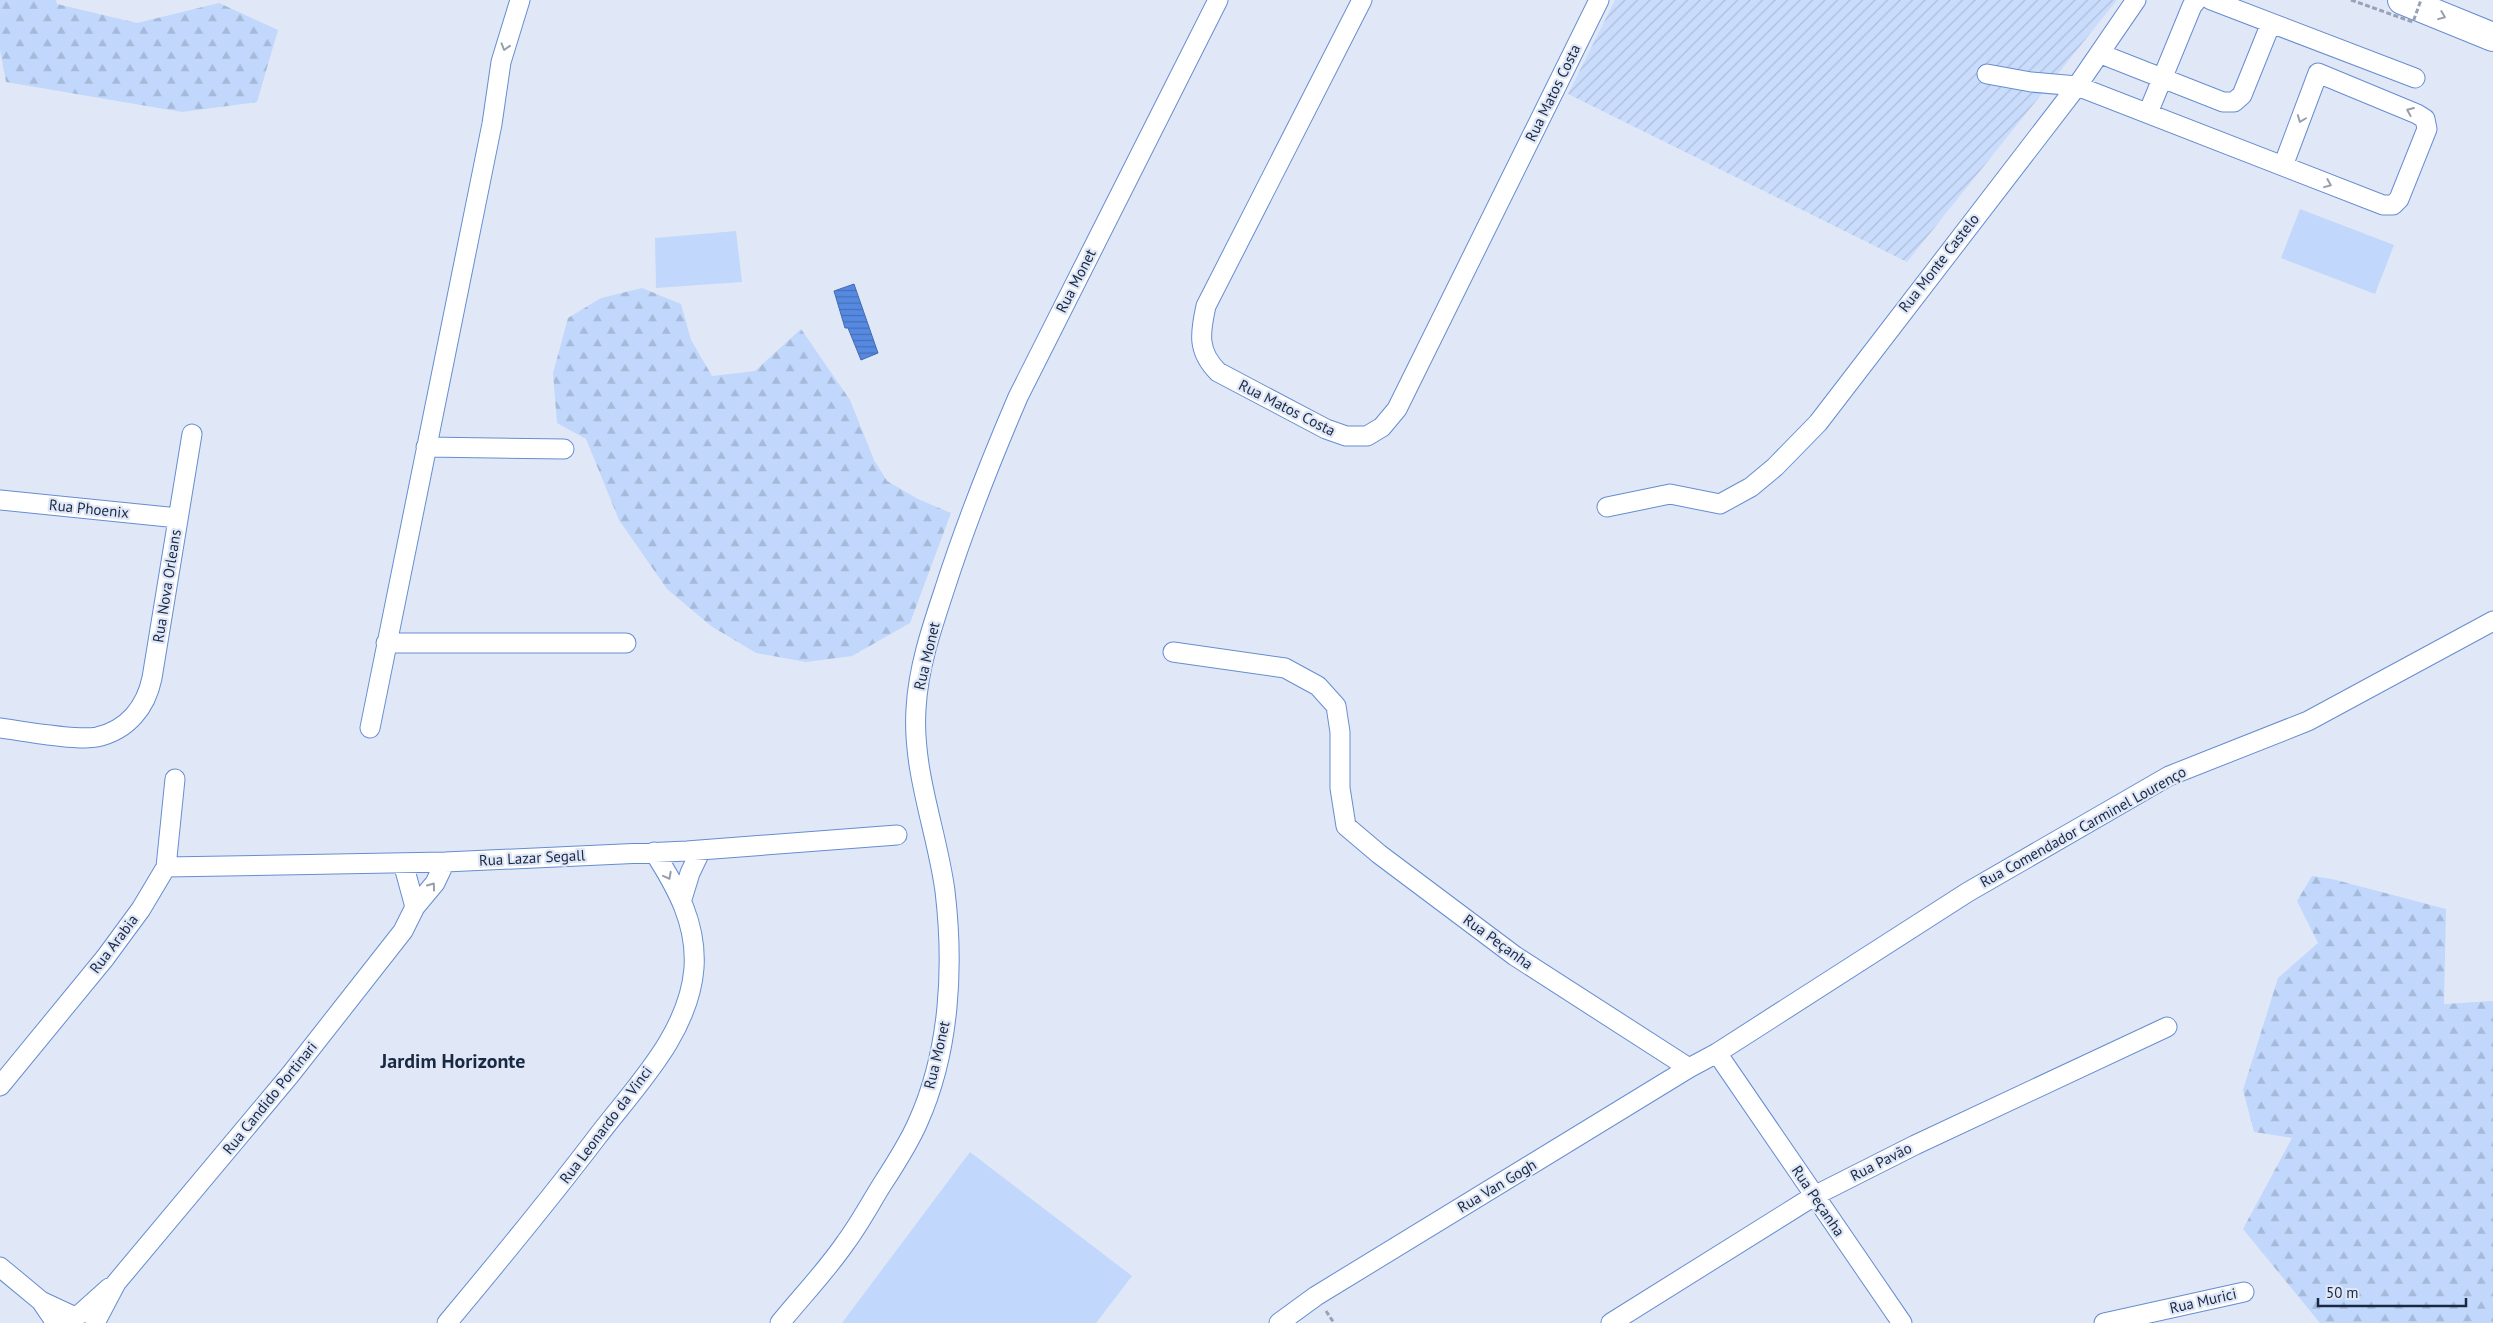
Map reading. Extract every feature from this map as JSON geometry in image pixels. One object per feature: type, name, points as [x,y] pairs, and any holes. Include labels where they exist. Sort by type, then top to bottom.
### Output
[{"type":"highway","points":[[2402,0],[2493,37]]},
{"type":"street","points":[[370,728],[492,124],[501,62],[520,0]]},
{"type":"street","name":"Rua Monet","points":[[780,1323],[846,1243],[902,1153],[918,1122],[931,1086],[945,1026],[949,985],[949,926],[944,885],[916,750],[916,708],[922,668],[953,564],[990,461],[1018,397],[1218,0]]},
{"type":"street","name":"Rua Matos Costa","points":[[1362,0],[1206,306],[1201,342],[1206,360],[1218,372],[1326,429],[1346,436],[1367,436],[1382,428],[1397,409],[1600,0]]},
{"type":"street","name":"Rua Monte Castelo","points":[[1607,507],[1670,494],[1720,504],[1751,486],[1775,467],[1818,422],[2078,86],[2136,0]]},
{"type":"street","points":[[2148,113],[2192,6],[2197,0]]},
{"type":"street","points":[[2211,0],[2415,78]]},
{"type":"street","points":[[2101,54],[2223,102],[2234,102],[2242,95],[2271,23]]},
{"type":"street","points":[[1987,74],[2031,82],[2078,86],[2148,113],[2283,166],[2383,205],[2393,205],[2399,199],[2427,129],[2425,119],[2418,114],[2318,73],[2283,166]]},
{"type":"street","name":"Rua Nova Orleans","points":[[0,728],[96,737],[120,727],[137,714],[149,694],[192,434]]},
{"type":"street","points":[[426,447],[564,449]]},
{"type":"street","name":"Rua Phoenix","points":[[0,500],[178,518]]},
{"type":"street","name":"Rua Comendador Carminel Lourenço","points":[[1718,1053],[1968,892],[2169,776],[2308,721],[2493,621]]},
{"type":"street","points":[[386,643],[626,642]]},
{"type":"street","name":"Rua Peçanha","points":[[1173,652],[1285,668],[1318,686],[1336,706],[1340,732],[1340,788],[1346,826],[1360,840],[1516,956],[1689,1068]]},
{"type":"street","name":"Rua Arabia","points":[[0,1086],[105,958],[141,909],[166,868],[175,780]]},
{"type":"street","name":"Rua Lazar Segall","points":[[166,868],[446,862],[702,850],[897,835]]},
{"type":"street","points":[[682,899],[692,868],[702,850]]},
{"type":"street","name":"Rua Leonardo da Vinci","points":[[447,1323],[536,1217],[658,1057],[690,998],[694,967],[692,928],[682,899],[654,852]]},
{"type":"street","name":"Rua Candido Portinari","points":[[76,1320],[116,1283],[296,1068],[403,931],[415,908],[435,882],[446,862]]},
{"type":"street","points":[[403,863],[415,908]]},
{"type":"street","name":"Rua Pavão","points":[[1611,1323],[1814,1196],[1916,1145],[2166,1028]]},
{"type":"street","name":"Rua Van Gogh","points":[[1279,1323],[1316,1296],[1689,1068],[1718,1053]]},
{"type":"street","name":"Rua Peçanha","points":[[1718,1053],[1902,1323]]},
{"type":"street","points":[[0,1267],[41,1301],[76,1320]]},
{"type":"street","name":"Rua Murici","points":[[2104,1323],[2244,1292]]},
{"type":"path","points":[[2351,0],[2413,22],[2421,0]]},
{"type":"shaded area","points":[[1615,0],[2117,0],[1907,262],[1568,94]]},
{"type":"green space","points":[[0,0],[56,0],[57,4],[137,23],[219,3],[278,30],[257,102],[182,112],[6,82],[0,50]]},
{"type":"green space","points":[[2300,209],[2394,245],[2375,294],[2281,258]]},
{"type":"green space","points":[[736,231],[742,282],[656,288],[655,238]]},
{"type":"green space","points":[[642,288],[681,304],[691,340],[712,376],[755,371],[801,329],[850,400],[874,460],[887,481],[918,499],[951,513],[910,623],[852,656],[806,662],[756,653],[711,626],[667,589],[619,520],[586,439],[557,423],[553,373],[568,318],[601,298]]},
{"type":"green space","points":[[2312,876],[2332,879],[2446,909],[2444,1004],[2493,1001],[2493,1323],[2320,1323],[2243,1229],[2292,1138],[2254,1132],[2243,1090],[2278,978],[2318,943],[2297,901]]},
{"type":"green space","points":[[970,1152],[1132,1276],[1096,1323],[842,1323]]},
{"type":"water","points":[[854,284],[878,353],[861,360],[848,328],[845,328],[834,291]]},
{"type":"district","name":"Jardim Horizonte","points":[[453,1061]]}]
